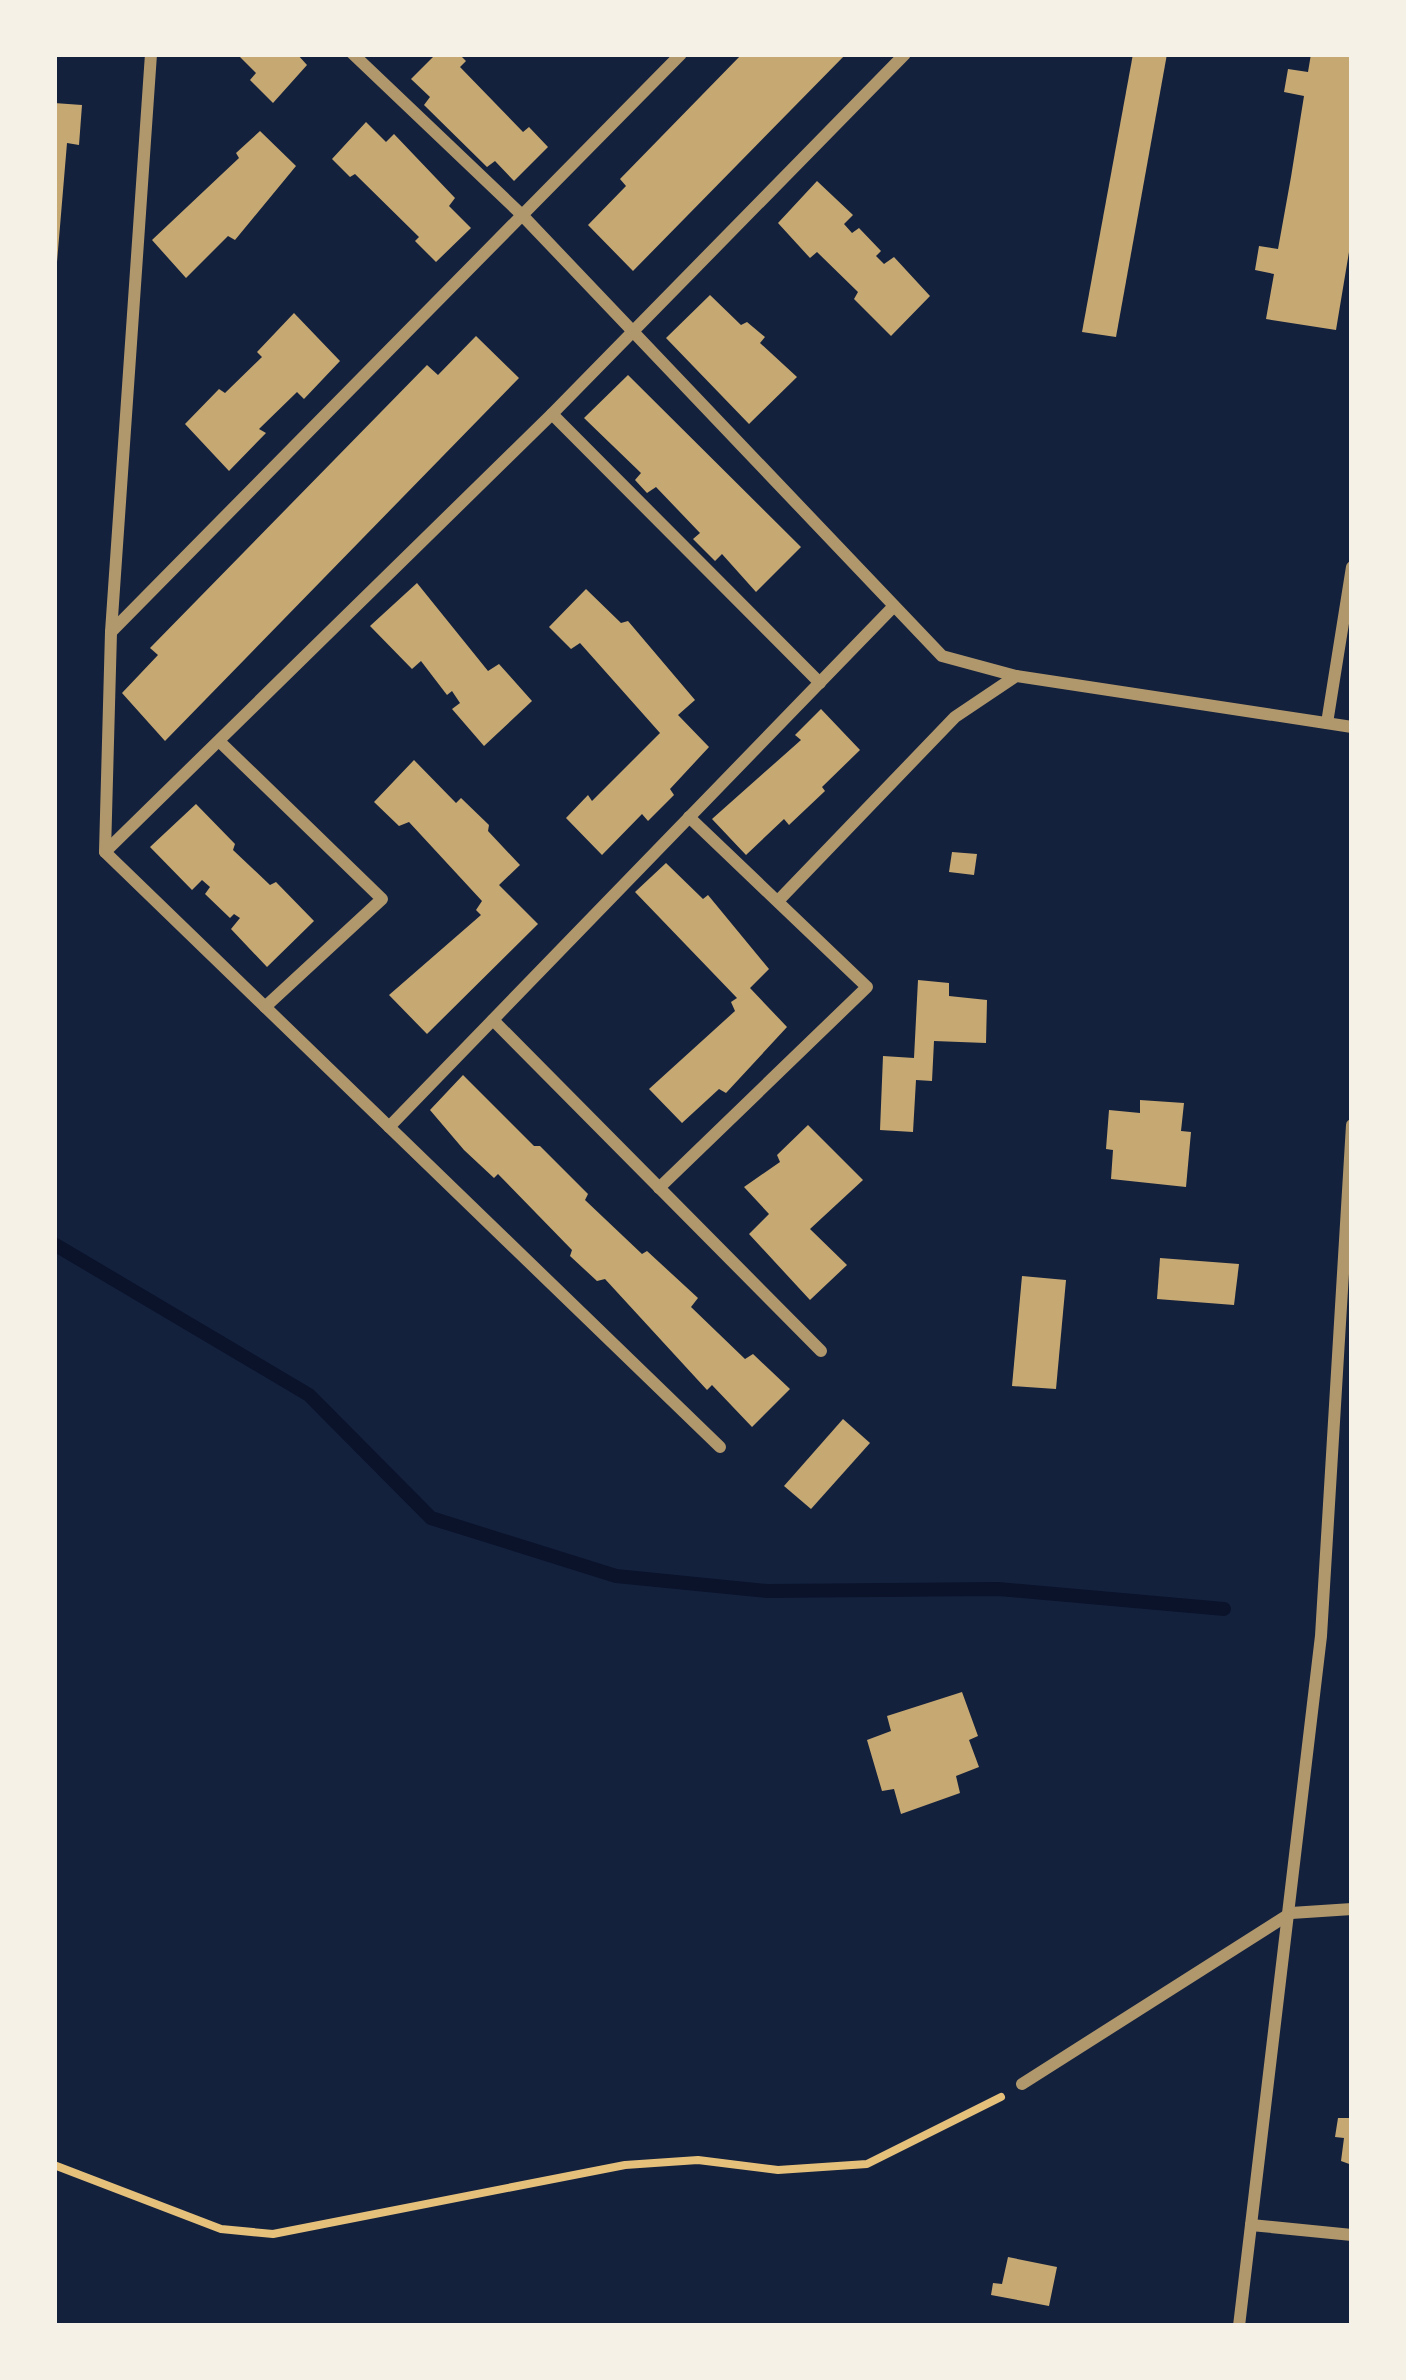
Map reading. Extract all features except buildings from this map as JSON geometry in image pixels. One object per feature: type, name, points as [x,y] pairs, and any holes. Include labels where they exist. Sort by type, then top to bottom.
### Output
[{"type":"street","points":[[151,54],[111,632],[105,852],[720,1447]]},
{"type":"street","points":[[353,54],[522,215],[942,656],[1016,676],[1352,727]]},
{"type":"street","points":[[111,632],[681,54]]},
{"type":"street","points":[[105,852],[552,414],[904,54]]},
{"type":"street","points":[[552,414],[820,683]]},
{"type":"street","points":[[1327,723],[1352,567]]},
{"type":"street","points":[[389,1127],[894,606]]},
{"type":"street","points":[[778,901],[955,717],[1016,676]]},
{"type":"street","points":[[221,743],[382,899],[265,1007]]},
{"type":"street","points":[[659,1188],[867,987],[689,817]]},
{"type":"street","points":[[493,1020],[820,1351]]},
{"type":"street","points":[[1238,2326],[1321,1636],[1352,1125]]},
{"type":"street","points":[[1022,2084],[1202,1975],[1291,1913],[1352,1909]]},
{"type":"street","points":[[1251,2225],[1352,2235]]},
{"type":"path","points":[[54,2165],[221,2229],[273,2234],[625,2164],[698,2160],[778,2170],[867,2164],[957,2124],[1022,2084]]},
{"type":"waterway","points":[[54,1244],[309,1395],[431,1518],[616,1576],[767,1591],[998,1589],[1224,1609]]}]
